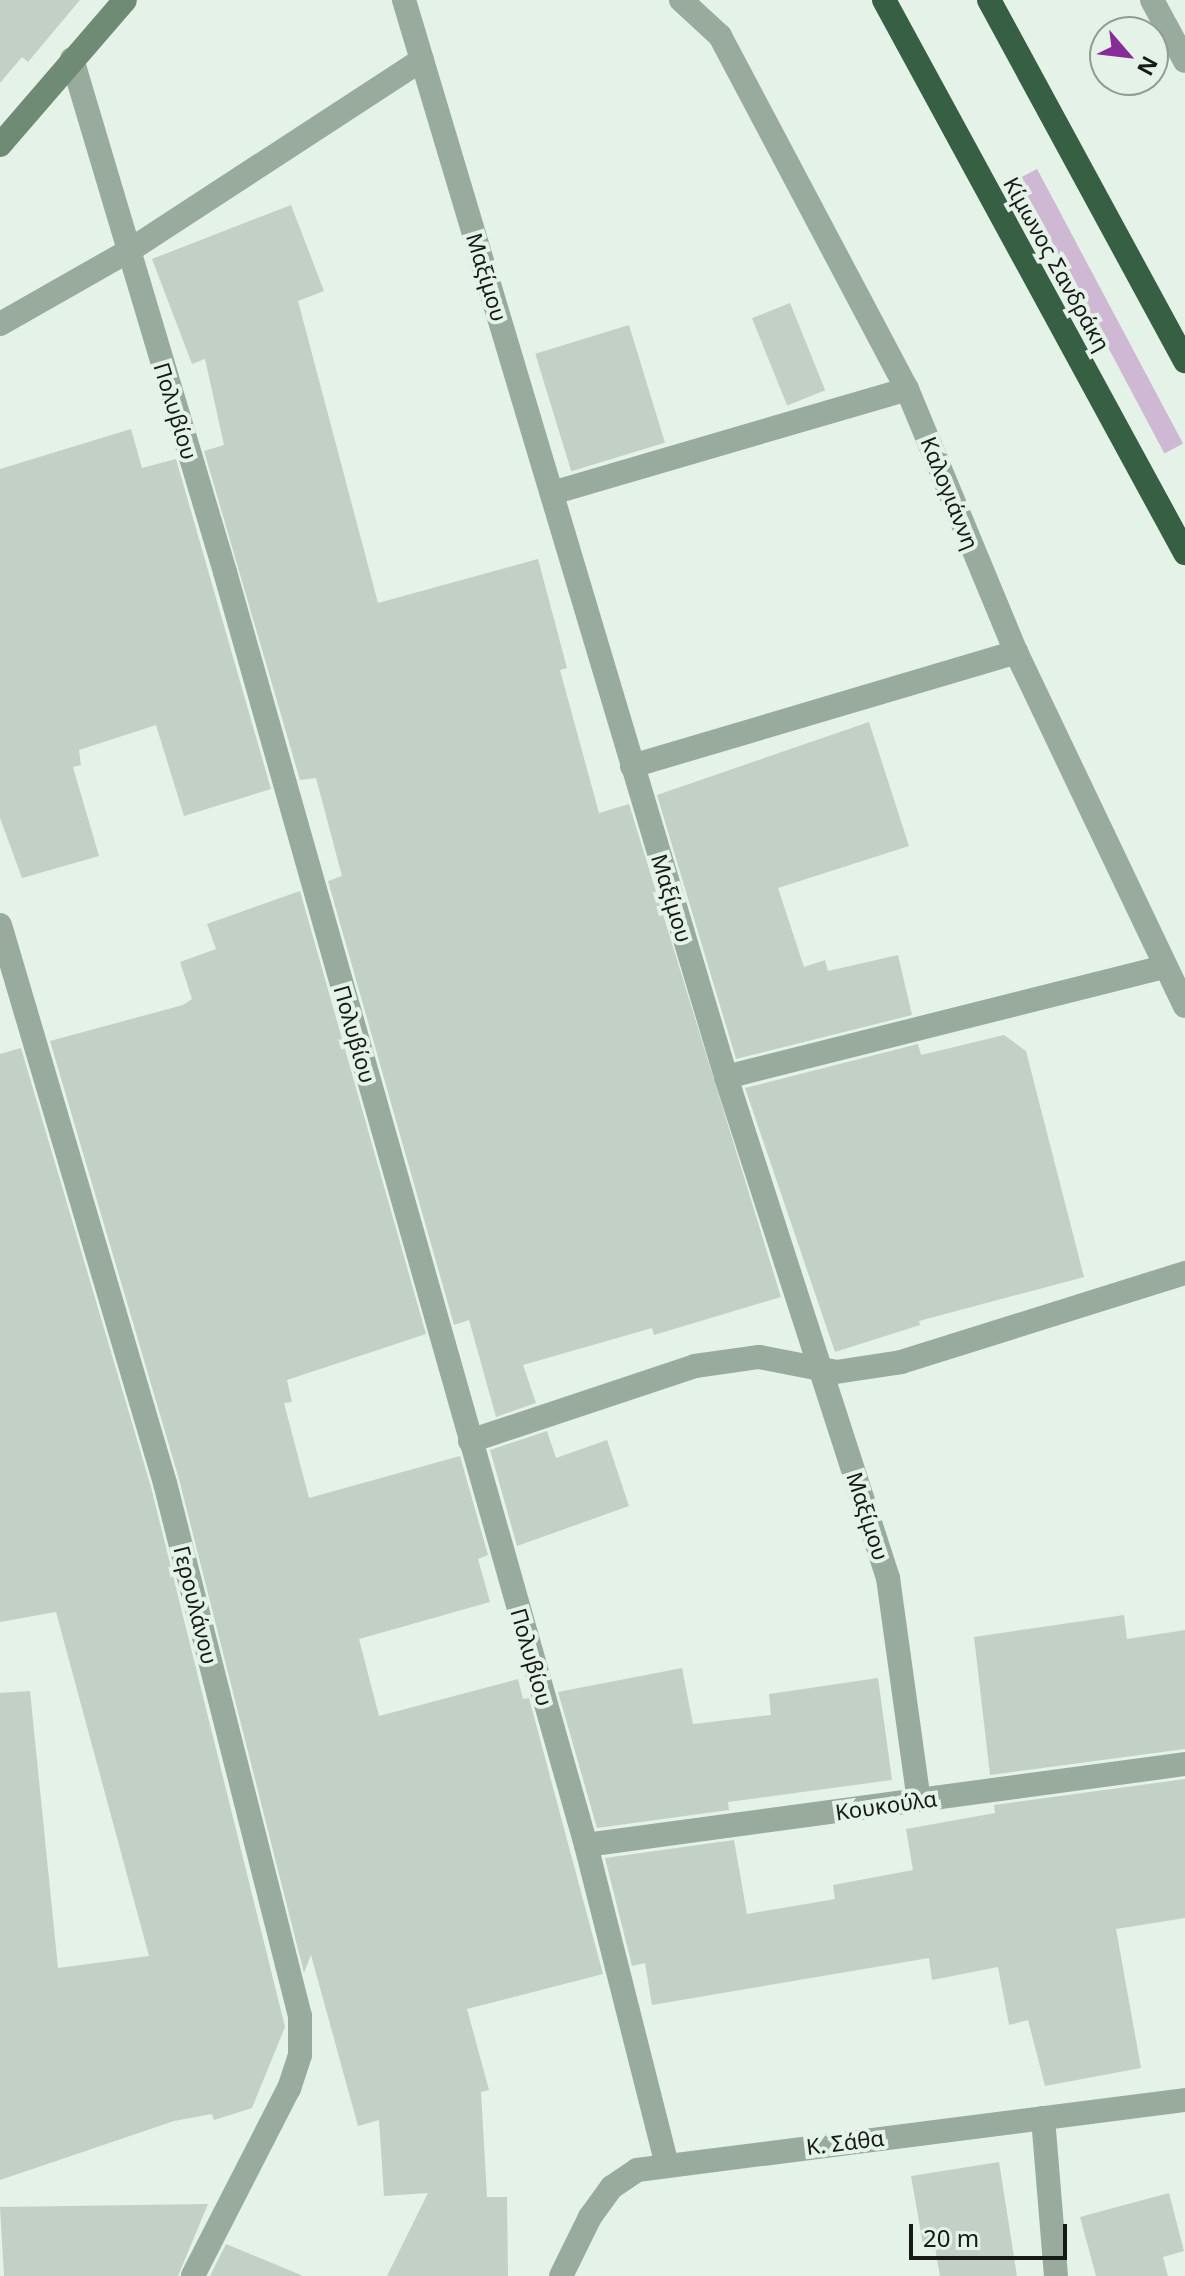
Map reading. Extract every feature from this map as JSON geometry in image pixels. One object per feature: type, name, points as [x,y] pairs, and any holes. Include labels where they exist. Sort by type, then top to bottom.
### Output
[{"type":"highway","name":"Κίμωνος Σανδράκη","points":[[884,0],[1185,553]]},
{"type":"highway","points":[[989,0],[1185,361]]},
{"type":"street","points":[[0,145],[125,0]]},
{"type":"street","name":"Μαξίμου","points":[[404,0],[726,1077],[888,1578],[919,1800]]},
{"type":"street","name":"Καλογιάννη","points":[[681,0],[720,36],[907,389],[1016,652],[1185,1006]]},
{"type":"street","points":[[1152,0],[1185,61]]},
{"type":"street","name":"Πολυβίου","points":[[72,59],[127,252],[225,572],[586,1845],[632,2011],[667,2164]]},
{"type":"street","points":[[0,324],[127,252],[422,60]]},
{"type":"street","points":[[552,493],[907,389]]},
{"type":"street","points":[[632,766],[1016,652]]},
{"type":"street","name":"Γερουλάνου","points":[[0,925],[165,1483],[300,2016],[300,2055],[289,2088],[193,2276]]},
{"type":"street","points":[[726,1077],[1165,967]]},
{"type":"street","points":[[470,1441],[695,1366],[759,1357],[821,1371],[901,1362],[1185,1273]]},
{"type":"street","name":"Κουκούλα","points":[[586,1845],[1185,1764]]},
{"type":"street","name":"Κ. Σάθα","points":[[561,2276],[612,2187],[637,2170],[1185,2100]]},
{"type":"street","points":[[1043,2118],[1056,2276]]},
{"type":"shaded area","points":[[1037,169],[1183,444],[1164,453],[1018,179]]},
{"type":"building","points":[[0,0],[80,0],[28,62],[22,57],[0,83]]},
{"type":"building","points":[[291,205],[324,291],[298,301],[378,603],[538,559],[567,668],[560,670],[599,813],[629,804],[781,1297],[654,1335],[652,1328],[523,1365],[536,1403],[496,1417],[469,1320],[454,1325],[328,881],[342,876],[316,778],[300,780],[204,451],[224,445],[205,359],[192,364],[152,259]]},
{"type":"building","points":[[790,303],[825,390],[787,406],[752,318]]},
{"type":"building","points":[[629,325],[665,443],[571,471],[535,354]]},
{"type":"building","points":[[131,429],[142,468],[176,459],[271,789],[184,816],[156,725],[79,750],[81,765],[73,767],[99,856],[22,878],[0,818],[0,469]]},
{"type":"building","points":[[869,722],[909,846],[778,888],[804,967],[825,960],[828,971],[898,955],[912,1015],[736,1059],[657,795]]},
{"type":"building","points":[[300,891],[426,1334],[287,1380],[292,1402],[284,1403],[309,1498],[460,1456],[488,1555],[478,1559],[490,1602],[359,1639],[379,1716],[518,1679],[523,1699],[529,1698],[603,1974],[467,2009],[489,2090],[481,2092],[487,2197],[507,2197],[508,2276],[387,2276],[428,2193],[384,2196],[379,2120],[358,2126],[311,1955],[304,1973],[179,1479],[50,1041],[183,1005],[192,999],[180,962],[216,949],[207,924]]},
{"type":"building","points":[[1004,1035],[1026,1051],[1084,1277],[919,1321],[920,1325],[835,1352],[745,1088],[918,1044],[921,1055]]},
{"type":"building","points":[[21,1048],[151,1487],[285,2027],[252,2108],[214,2120],[212,2114],[174,2121],[0,2180],[0,1693],[30,1691],[58,1968],[149,1956],[56,1612],[0,1622],[0,1054]]},
{"type":"building","points":[[547,1431],[556,1458],[607,1440],[629,1506],[517,1546],[490,1450]]},
{"type":"building","points":[[1124,1615],[1127,1639],[1185,1630],[1185,1749],[990,1775],[974,1637]]},
{"type":"building","points":[[682,1668],[693,1724],[771,1715],[769,1694],[878,1678],[892,1780],[728,1802],[729,1810],[597,1828],[558,1692]]},
{"type":"building","points":[[1185,1779],[1185,1918],[1116,1929],[1141,2068],[1045,2086],[1028,2020],[1009,2025],[998,1967],[932,1980],[929,1958],[652,2005],[645,1963],[632,1966],[605,1858],[734,1840],[747,1914],[835,1899],[833,1885],[913,1870],[906,1829],[995,1813],[994,1805]]},
{"type":"building","points":[[999,2162],[1017,2276],[940,2276],[935,2248],[924,2250],[911,2176]]},
{"type":"building","points":[[1169,2193],[1184,2251],[1163,2257],[1168,2276],[1096,2276],[1080,2217]]},
{"type":"building","points":[[208,2204],[178,2276],[4,2276],[0,2207]]},
{"type":"building","points":[[226,2244],[301,2275],[301,2276],[210,2276]]}]
